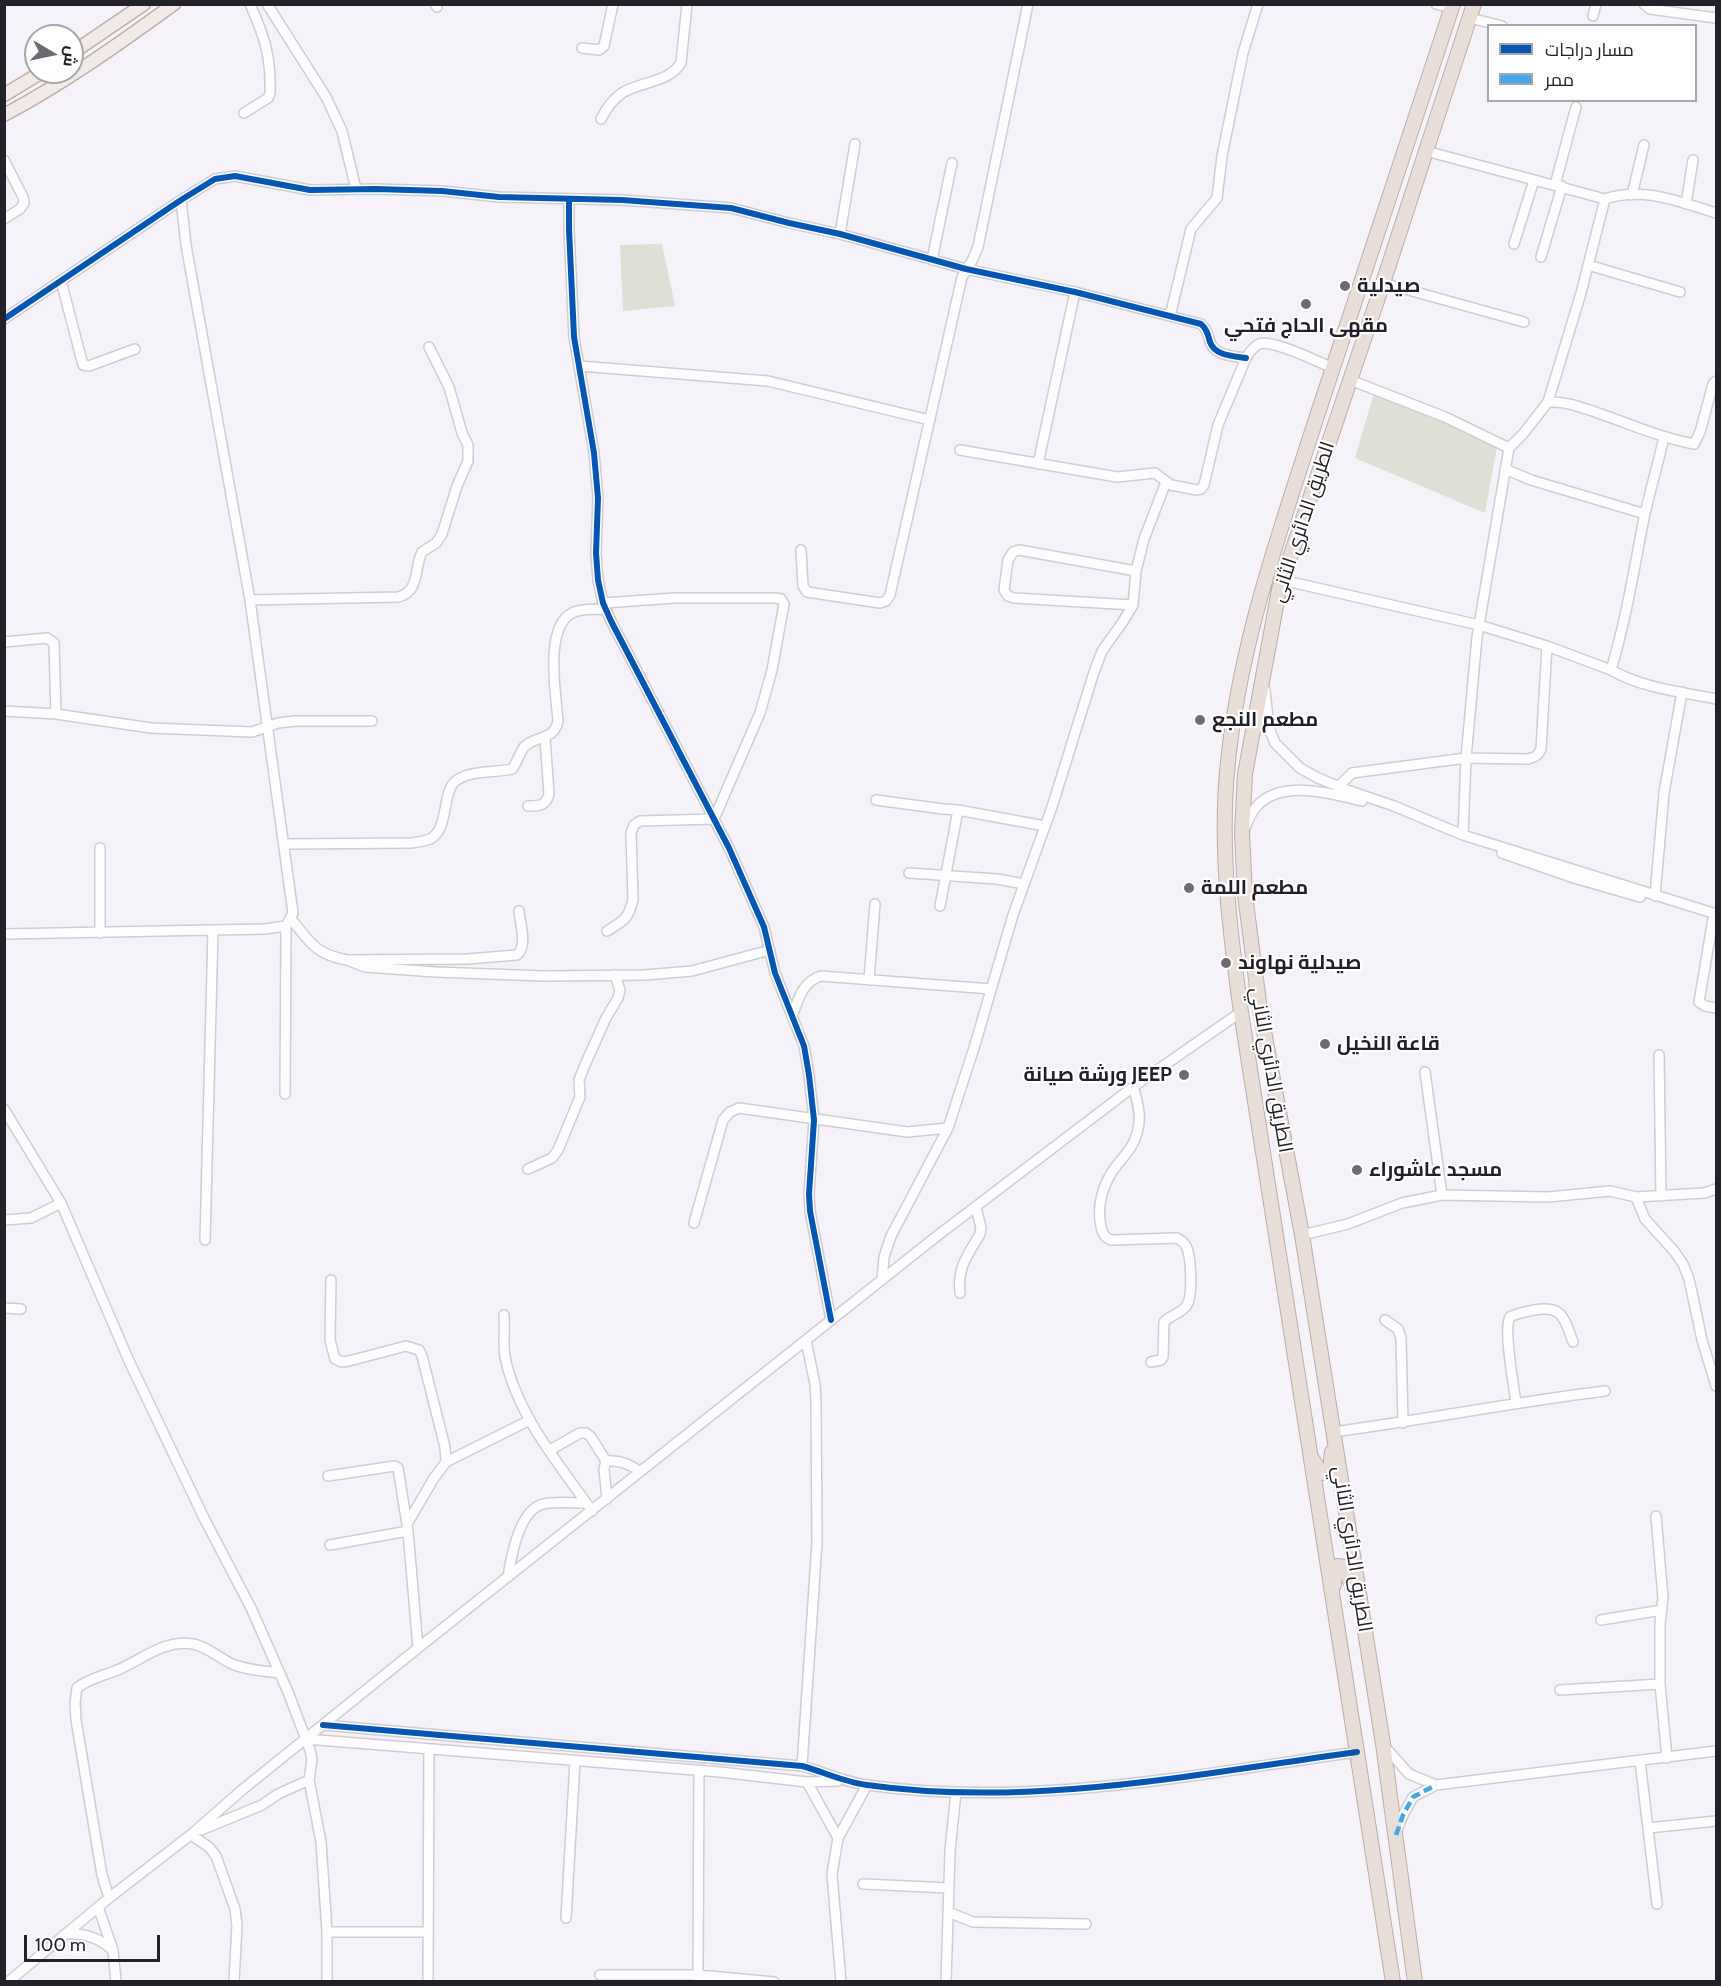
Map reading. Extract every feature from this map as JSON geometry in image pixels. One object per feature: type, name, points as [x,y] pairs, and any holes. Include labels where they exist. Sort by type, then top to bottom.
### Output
[{"type":"highway","name":"الطريق الدائري الثاني","points":[[1393,1982],[1241,1012],[1233,951],[1225,800],[1233,720],[1245,652],[1264,581],[1452,6]]},
{"type":"highway","name":"الطريق الدائري الثاني","points":[[1415,1982],[1383,1744],[1302,1235],[1273,1089],[1255,978],[1245,895],[1242,833],[1245,774],[1282,580],[1472,11]]},
{"type":"highway","points":[[1309,1446],[1315,1466],[1320,1472],[1330,1471],[1333,1432]]},
{"type":"highway","points":[[1333,1609],[1335,1573],[1338,1566],[1345,1567],[1350,1579],[1383,1744]]},
{"type":"main road","points":[[84,45],[144,4]]},
{"type":"main road","points":[[4,115],[110,51],[174,4]]},
{"type":"main road","points":[[4,94],[24,82]]},
{"type":"street","points":[[244,113],[268,98],[270,93],[269,55],[250,4]]},
{"type":"street","points":[[267,4],[326,97],[342,131],[356,189]]},
{"type":"street","points":[[582,48],[599,50],[604,46],[614,4]]},
{"type":"street","points":[[601,119],[609,106],[621,94],[669,75],[677,69],[681,63],[687,4]]},
{"type":"street","points":[[801,550],[803,586],[807,592],[880,603],[886,601],[893,588],[962,276],[978,247],[1028,4]]},
{"type":"street","points":[[1170,316],[1191,229],[1217,198],[1222,156],[1243,53],[1258,4]]},
{"type":"street","points":[[1436,4],[1452,6]]},
{"type":"street","points":[[1593,16],[1596,4]]},
{"type":"street","points":[[1644,4],[1650,9],[1716,18]]},
{"type":"street","points":[[1472,11],[1498,24]]},
{"type":"street","points":[[1541,257],[1576,107]]},
{"type":"street","points":[[840,234],[855,144]]},
{"type":"street","points":[[1632,195],[1644,145]]},
{"type":"street","points":[[1426,151],[1605,199],[1617,195],[1659,196],[1716,213]]},
{"type":"street","points":[[4,160],[24,203],[20,209],[4,219]]},
{"type":"street","points":[[1686,204],[1693,160]]},
{"type":"street","points":[[932,260],[952,163]]},
{"type":"street","points":[[4,319],[215,179],[235,176],[296,189],[442,191],[499,197],[622,200],[730,208],[789,224],[840,234],[966,269],[1075,292],[1201,324],[1207,330],[1215,350],[1227,355],[1246,358]]},
{"type":"street","points":[[1514,244],[1534,180]]},
{"type":"street","points":[[1463,835],[1466,758],[1479,625],[1509,448],[1548,402],[1563,356],[1605,199]]},
{"type":"street","points":[[569,200],[568,229],[574,337],[596,476],[598,498],[596,553],[598,580],[604,606],[759,911],[775,973],[804,1046],[814,1120],[810,1211],[831,1320]]},
{"type":"street","points":[[181,201],[188,256],[250,600],[293,906],[289,923],[285,1094]]},
{"type":"street","points":[[1588,265],[1680,292]]},
{"type":"street","points":[[61,281],[83,365],[89,366],[135,349]]},
{"type":"street","points":[[1383,282],[1524,322]]},
{"type":"street","points":[[1038,464],[1075,292]]},
{"type":"street","points":[[960,450],[1117,477],[1155,472],[1166,482],[1180,488],[1197,490],[1204,485],[1218,425],[1246,358],[1258,345],[1271,344],[1333,368]]},
{"type":"street","points":[[250,600],[398,597],[404,596],[411,590],[422,552],[436,543],[442,534],[468,460],[468,445],[462,433],[449,387],[429,347]]},
{"type":"street","points":[[580,366],[768,381],[930,420]]},
{"type":"street","points":[[1350,380],[1445,417],[1509,448]]},
{"type":"street","points":[[1548,402],[1568,402],[1664,437],[1692,443],[1696,442],[1713,384],[1716,381]]},
{"type":"street","points":[[1611,670],[1622,632],[1645,514],[1664,437]]},
{"type":"street","points":[[1505,469],[1531,480],[1645,514]]},
{"type":"street","points":[[882,1280],[884,1257],[891,1236],[948,1128],[1024,884],[1102,651],[1133,605],[1136,571],[1144,539],[1166,482]]},
{"type":"street","points":[[1133,605],[1014,597],[1008,596],[1004,590],[1008,560],[1012,552],[1019,550],[1136,571]]},
{"type":"street","points":[[1282,580],[1479,625],[1547,646],[1633,679],[1716,699]]},
{"type":"street","points":[[285,844],[412,843],[434,837],[441,825],[452,786],[457,780],[477,774],[512,769],[523,748],[545,738],[557,728],[554,646],[562,622],[573,612],[675,598],[781,599],[784,604],[772,670],[760,713],[714,819]]},
{"type":"street","points":[[4,642],[47,638],[54,643],[56,714]]},
{"type":"street","points":[[1338,787],[1352,773],[1466,758],[1528,759],[1539,754],[1547,646]]},
{"type":"street","points":[[1266,663],[1265,696],[1269,728],[1275,743],[1300,768],[1338,787],[1394,806],[1463,835],[1655,896],[1715,918]]},
{"type":"street","points":[[1655,896],[1664,793],[1682,692]]},
{"type":"street","points":[[4,711],[56,714],[151,728],[252,732],[268,726],[296,721],[372,721]]},
{"type":"street","points":[[528,806],[545,804],[548,799],[545,738]]},
{"type":"street","points":[[1242,833],[1256,807],[1277,792],[1295,789],[1346,797],[1378,806],[1574,878],[1715,918]]},
{"type":"street","points":[[876,800],[958,810],[1045,826]]},
{"type":"street","points":[[940,906],[958,810]]},
{"type":"street","points":[[607,931],[626,919],[631,909],[633,899],[631,832],[634,825],[640,821],[714,819]]},
{"type":"street","points":[[100,848],[100,933]]},
{"type":"street","points":[[909,873],[997,879],[1024,884]]},
{"type":"street","points":[[868,980],[875,904]]},
{"type":"street","points":[[4,934],[213,931],[289,923],[319,951],[330,957],[347,960],[467,959],[517,955],[523,944],[519,911]]},
{"type":"street","points":[[1715,918],[1699,1002],[1716,1008]]},
{"type":"street","points":[[205,1240],[213,931]]},
{"type":"street","points":[[347,960],[365,967],[436,972],[544,976],[645,975],[692,971],[770,950]]},
{"type":"street","points":[[528,1169],[552,1158],[558,1150],[580,1097],[579,1080],[584,1067],[606,1018],[618,998],[620,990],[615,975]]},
{"type":"street","points":[[792,1017],[804,987],[812,979],[821,976],[991,989]]},
{"type":"street","points":[[8,1982],[418,1648],[937,1236],[1134,1087],[1241,1012]]},
{"type":"street","points":[[1659,1055],[1661,1196]]},
{"type":"street","points":[[1425,1072],[1442,1196]]},
{"type":"street","points":[[1134,1087],[1138,1106],[1137,1133],[1129,1150],[1108,1178],[1103,1190],[1099,1211],[1102,1233],[1111,1240],[1177,1238],[1186,1246],[1188,1257],[1189,1301],[1185,1308],[1164,1322],[1163,1357],[1151,1362]]},
{"type":"street","points":[[4,1108],[61,1203],[120,1341],[180,1471],[252,1610],[306,1739],[312,1760],[309,1780],[321,1842],[327,1932],[327,1982]]},
{"type":"street","points":[[694,1223],[723,1120],[730,1112],[739,1108],[907,1132],[948,1128]]},
{"type":"street","points":[[1302,1235],[1348,1224],[1402,1203],[1442,1196],[1548,1197],[1610,1191],[1636,1197],[1704,1194],[1716,1189]]},
{"type":"street","points":[[1636,1197],[1645,1219],[1683,1264],[1689,1279],[1702,1340],[1716,1386]]},
{"type":"street","points":[[4,1220],[31,1218],[61,1203]]},
{"type":"street","points":[[960,1293],[962,1264],[980,1234],[981,1228],[976,1208]]},
{"type":"street","points":[[331,1280],[330,1340],[335,1359],[342,1362],[350,1361],[406,1346],[419,1350],[445,1447],[446,1462]]},
{"type":"street","points":[[4,1308],[21,1309]]},
{"type":"street","points":[[1516,1403],[1507,1321],[1510,1317],[1545,1308],[1556,1310],[1564,1319],[1573,1342]]},
{"type":"street","points":[[504,1316],[505,1356],[512,1379],[530,1420],[592,1511]]},
{"type":"street","points":[[1385,1320],[1398,1329],[1401,1338],[1403,1423]]},
{"type":"street","points":[[802,1766],[817,1542],[816,1402],[815,1384],[806,1341]]},
{"type":"street","points":[[1333,1432],[1605,1391]]},
{"type":"street","points":[[330,1545],[407,1528],[434,1478],[446,1462],[530,1420]]},
{"type":"street","points":[[550,1450],[580,1433],[586,1433],[591,1437],[606,1461],[607,1499]]},
{"type":"street","points":[[606,1461],[632,1465],[640,1472]]},
{"type":"street","points":[[328,1476],[395,1466],[398,1468],[407,1528],[418,1648]]},
{"type":"street","points":[[508,1577],[511,1553],[522,1525],[534,1508],[543,1504],[586,1503]]},
{"type":"street","points":[[1656,1516],[1662,1610],[1660,1684],[1667,1758]]},
{"type":"street","points":[[1601,1620],[1662,1610]]},
{"type":"street","points":[[109,1898],[102,1875],[76,1719],[77,1688],[87,1681],[117,1670],[158,1648],[183,1644],[194,1644],[205,1648],[232,1664],[280,1673]]},
{"type":"street","points":[[1560,1690],[1660,1684]]},
{"type":"street","points":[[323,1725],[802,1766],[842,1780],[867,1785],[956,1792],[1049,1791],[1107,1786],[1358,1752]]},
{"type":"street","points":[[306,1739],[699,1770],[807,1782],[842,1780]]},
{"type":"street","points":[[1383,1744],[1408,1774],[1436,1785]]},
{"type":"street","points":[[428,1982],[429,1749]]},
{"type":"street","points":[[1396,1835],[1413,1797],[1436,1785],[1716,1751]]},
{"type":"street","points":[[566,1918],[575,1761]]},
{"type":"street","points":[[1640,1761],[1657,1904]]},
{"type":"street","points":[[698,1978],[699,1770]]},
{"type":"street","points":[[192,1834],[262,1805],[278,1794],[309,1780]]},
{"type":"street","points":[[807,1782],[838,1838]]},
{"type":"street","points":[[841,1982],[832,1874],[838,1838],[867,1785]]},
{"type":"street","points":[[946,1982],[949,1888],[956,1792]]},
{"type":"street","points":[[1648,1828],[1716,1821]]},
{"type":"street","points":[[192,1834],[209,1847],[216,1856],[235,1909],[237,1925],[234,1982]]},
{"type":"street","points":[[863,1884],[949,1888]]},
{"type":"street","points":[[98,1907],[113,1950],[116,1982]]},
{"type":"street","points":[[948,1912],[974,1922],[1086,1924]]},
{"type":"street","points":[[327,1932],[427,1932]]},
{"type":"street","points":[[65,1934],[94,1938],[104,1942],[113,1950]]},
{"type":"street","points":[[600,1975],[774,1982]]},
{"type":"shaded area","points":[[662,244],[675,306],[623,311],[620,245]]},
{"type":"shaded area","points":[[1374,393],[1494,442],[1497,447],[1485,513],[1355,458]]},
{"type":"marked path","points":[[1396,1835],[1413,1797],[1436,1785]]},
{"type":"cycle path","points":[[4,319],[181,200],[215,179],[235,176],[310,190],[442,191],[499,197],[622,200],[731,208],[840,234],[966,269],[1075,292],[1201,324],[1206,330],[1212,347],[1220,353],[1246,358]]},
{"type":"cycle path","points":[[569,200],[574,337],[594,453],[598,498],[596,553],[603,603],[729,848],[764,927],[775,973],[804,1046],[814,1120],[810,1211],[831,1320]]},
{"type":"cycle path","points":[[323,1725],[802,1766],[859,1784],[928,1791],[989,1793],[1113,1785],[1357,1752]]},
{"type":"place","name":"صيدلية","points":[[1345,286]]},
{"type":"place","name":"مقهى الحاج فتحي","points":[[1306,304]]},
{"type":"place","name":"مطعم النجع","points":[[1200,720]]},
{"type":"place","name":"مطعم اللمة","points":[[1189,888]]},
{"type":"place","name":"صيدلية نهاوند","points":[[1226,963]]},
{"type":"place","name":"قاعة النخيل","points":[[1325,1044]]},
{"type":"place","name":"ورشة صيانة JEEP","points":[[1184,1075]]},
{"type":"place","name":"مسجد عاشوراء","points":[[1357,1170]]}]
